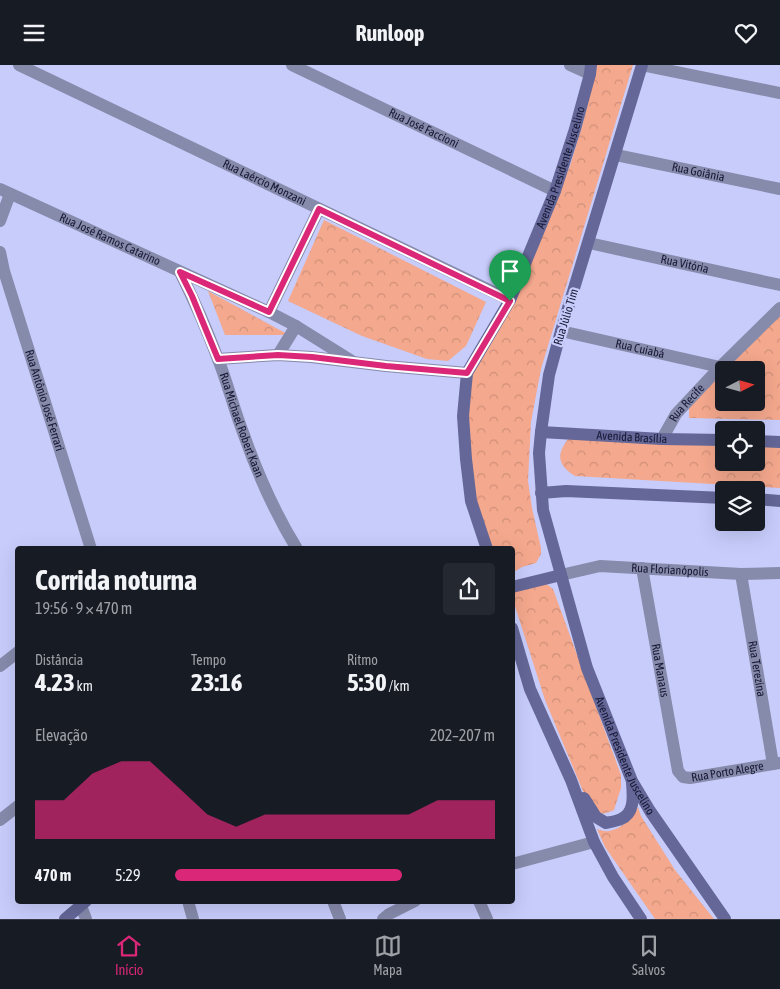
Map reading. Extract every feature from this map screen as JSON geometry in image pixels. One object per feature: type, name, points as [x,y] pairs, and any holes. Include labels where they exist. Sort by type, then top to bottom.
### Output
[{"type":"main road","name":"Rua Júlio Tim","points":[[561,575],[543,510],[541,493],[539,453],[549,375],[642,65]]},
{"type":"main road","name":"Avenida Presidente Juscelino","points":[[486,546],[471,501],[466,466],[463,415],[467,373],[510,301],[555,191],[575,129],[590,70]]},
{"type":"main road","name":"Avenida Brasília","points":[[541,432],[662,439],[715,440]]},
{"type":"main road","points":[[765,441],[780,442]]},
{"type":"main road","points":[[541,493],[566,491],[715,498]]},
{"type":"main road","points":[[765,500],[780,501]]},
{"type":"main road","name":"Avenida Presidente Juscelino","points":[[561,575],[587,668],[632,781],[650,811],[725,919]]},
{"type":"main road","points":[[515,586],[561,575]]},
{"type":"main road","points":[[515,638],[530,689],[571,780],[594,841],[613,877],[641,919]]},
{"type":"main road","points":[[571,780],[596,817],[606,823],[622,819],[630,811],[633,802],[632,781]]},
{"type":"main road","points":[[65,919],[83,904]]},
{"type":"street","name":"Rua Laércio Monzani","points":[[18,65],[510,301]]},
{"type":"street","name":"Rua José Faccioni","points":[[292,65],[555,191]]},
{"type":"street","points":[[570,65],[590,70]]},
{"type":"street","points":[[642,65],[780,93]]},
{"type":"street","name":"Rua Goiânia","points":[[616,155],[780,189]]},
{"type":"street","points":[[0,221],[5,191]]},
{"type":"street","name":"Rua José Ramos Catarino","points":[[5,191],[269,312],[296,326],[352,361]]},
{"type":"street","points":[[269,312],[319,209]]},
{"type":"street","name":"Rua Vitória","points":[[589,243],[780,285]]},
{"type":"street","name":"Rua Antônio José Ferrari","points":[[0,252],[4,271],[90,546]]},
{"type":"street","name":"Rua Michael Robert Kaan","points":[[180,272],[218,359],[244,435],[265,488],[295,546]]},
{"type":"street","name":"Rua Recife","points":[[726,361],[780,308]]},
{"type":"street","points":[[278,355],[296,326]]},
{"type":"street","name":"Rua Cuiabá","points":[[561,331],[715,366]]},
{"type":"street","points":[[218,359],[278,355],[467,373]]},
{"type":"street","name":"Rua Recife","points":[[662,439],[676,414],[715,372]]},
{"type":"street","name":"Rua Florianópolis","points":[[561,575],[600,567],[742,574],[780,573]]},
{"type":"street","name":"Rua Manaus","points":[[642,568],[678,771]]},
{"type":"street","name":"Rua Terezina","points":[[742,574],[776,763]]},
{"type":"street","points":[[1,660],[15,653]]},
{"type":"street","name":"Rua Porto Alegre","points":[[678,771],[683,777],[690,778],[776,763]]},
{"type":"street","points":[[0,820],[15,808]]},
{"type":"street","points":[[515,863],[594,841]]},
{"type":"street","points":[[84,904],[86,919]]},
{"type":"street","points":[[189,904],[193,919]]},
{"type":"street","points":[[335,904],[340,919]]},
{"type":"street","points":[[383,919],[409,904]]},
{"type":"street","points":[[480,904],[487,919]]},
{"type":"green space","points":[[594,65],[633,65],[541,369],[531,422],[528,481],[541,554],[536,563],[515,571],[515,546],[492,546],[476,500],[466,415],[472,374],[514,296],[570,166],[584,119]]},
{"type":"green space","points":[[324,220],[486,302],[466,346],[448,361],[427,359],[362,336],[288,301]]},
{"type":"green space","points":[[208,291],[289,335],[225,335]]},
{"type":"green space","points":[[780,314],[780,420],[689,418],[689,401],[715,376],[715,411],[765,411],[765,361],[731,361]]},
{"type":"green space","points":[[569,438],[715,443],[715,471],[765,471],[765,446],[780,447],[780,488],[765,487],[765,481],[715,481],[715,484],[575,476],[565,468],[560,459],[560,454]]},
{"type":"green space","points":[[544,582],[553,589],[621,775],[621,788],[614,810],[607,813],[599,813],[590,808],[545,700],[515,606],[516,589]]},
{"type":"green space","points":[[638,807],[641,816],[675,870],[714,919],[655,919],[605,847],[597,829],[608,831],[618,828],[629,819]]},
{"type":"route","points":[[319,209],[510,301],[467,373],[278,355],[218,359],[180,272],[269,312],[319,209]]}]
